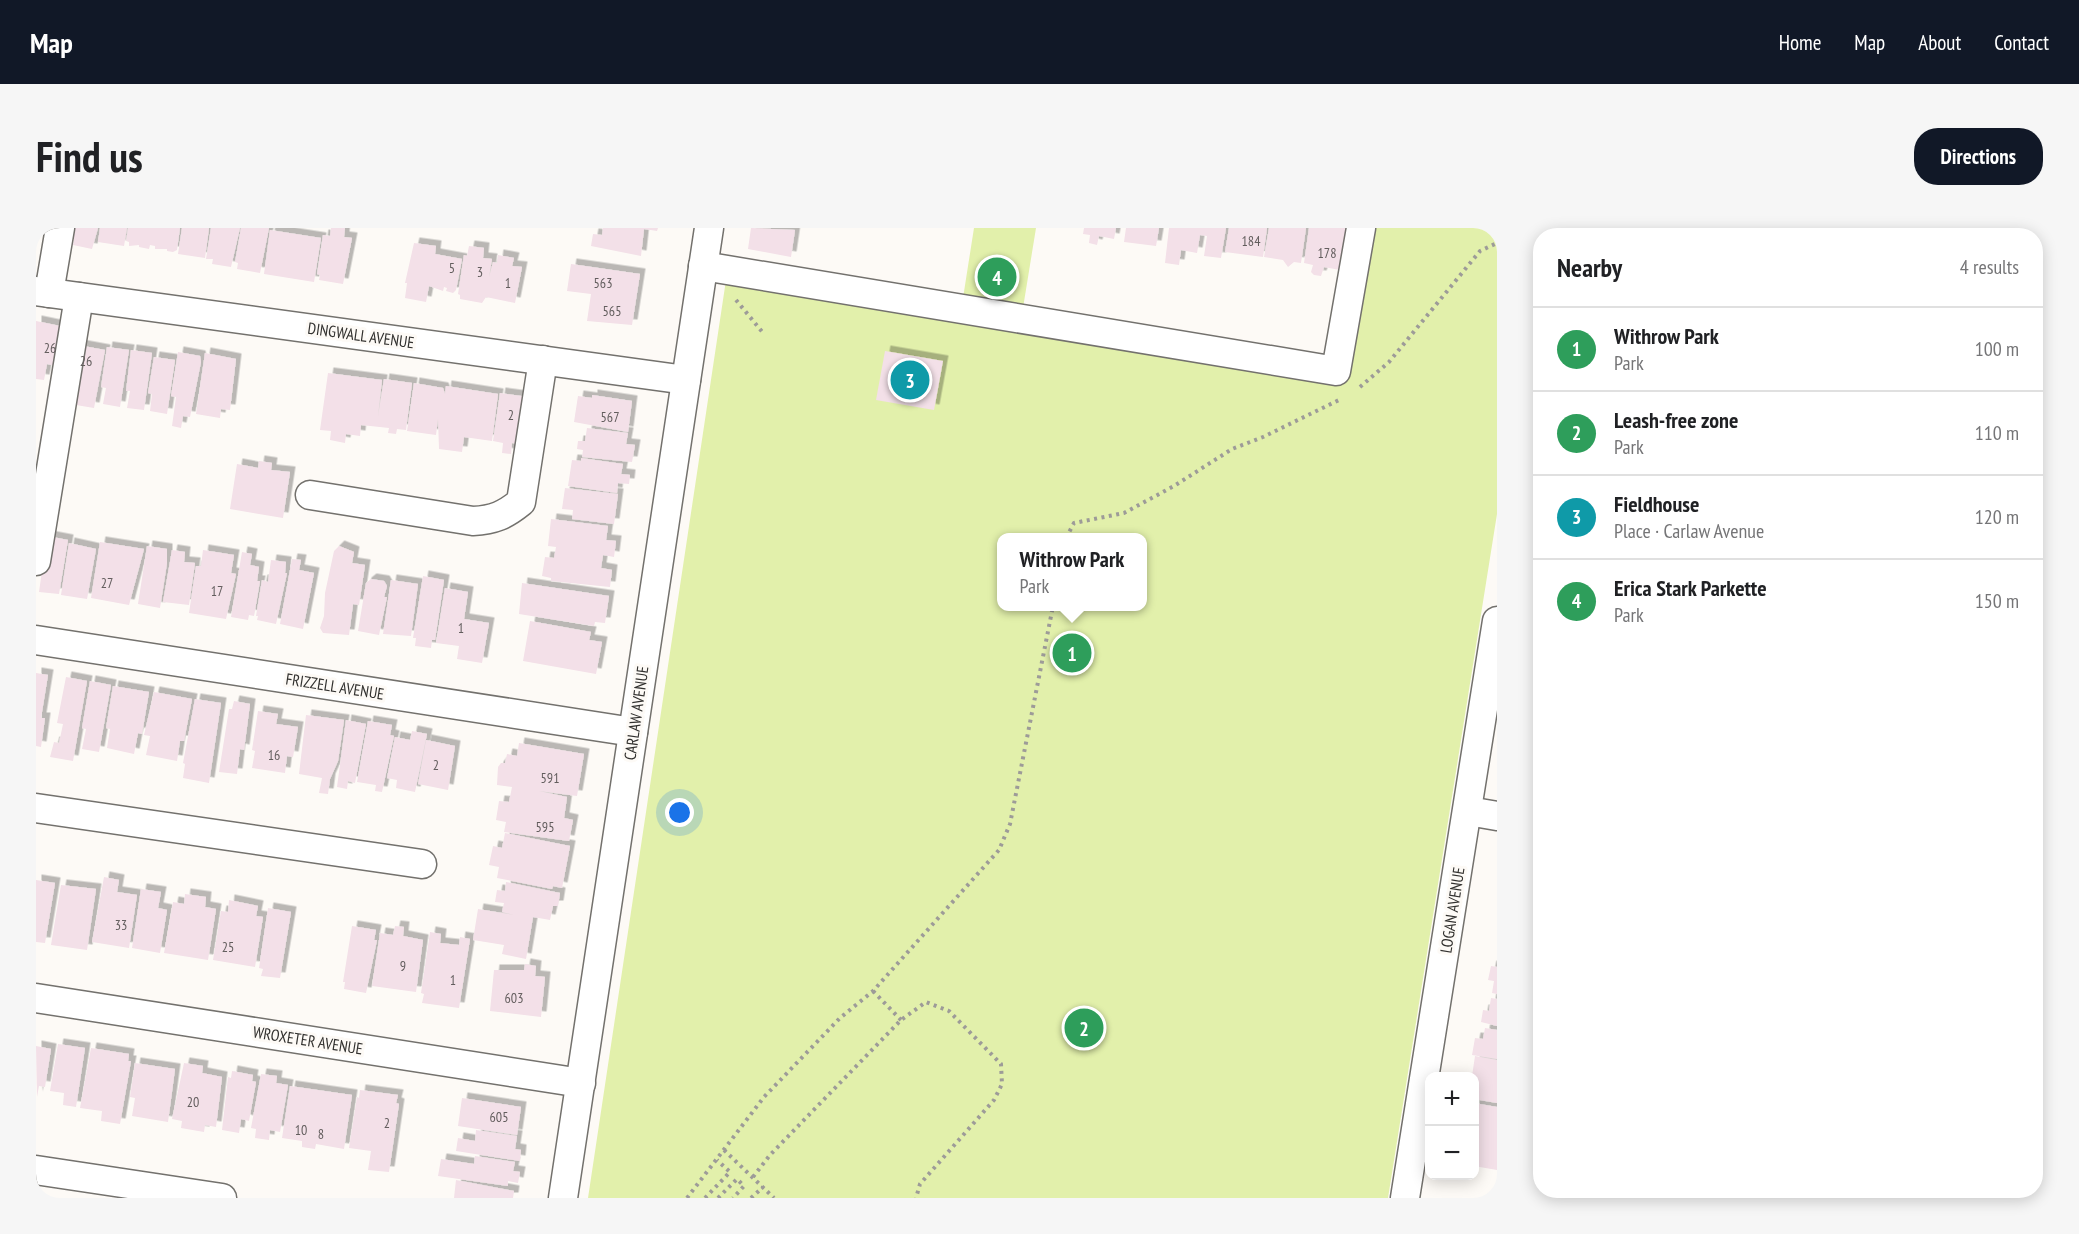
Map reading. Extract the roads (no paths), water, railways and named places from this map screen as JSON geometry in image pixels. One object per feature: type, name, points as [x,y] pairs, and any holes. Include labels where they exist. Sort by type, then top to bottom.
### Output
[{"type":"street","points":[[42,292],[60,228]]},
{"type":"street","name":"CARLAW AVENUE","points":[[563,1198],[709,228]]},
{"type":"street","points":[[703,266],[1336,371],[1361,228]]},
{"type":"street","name":"DINGWALL AVENUE","points":[[42,292],[686,380]]},
{"type":"street","points":[[36,561],[79,297]]},
{"type":"street","points":[[310,495],[473,521],[491,520],[505,515],[521,502],[543,360]]},
{"type":"street","name":"LOGAN AVENUE","points":[[1405,1198],[1497,621]]},
{"type":"street","name":"FRIZZELL AVENUE","points":[[36,640],[633,732]]},
{"type":"street","points":[[36,808],[422,864]]},
{"type":"street","points":[[1468,812],[1497,816]]},
{"type":"street","name":"WROXETER AVENUE","points":[[36,998],[581,1083]]},
{"type":"street","points":[[36,1170],[222,1198]]},
{"type":"place","name":"Erica Stark Parkette","points":[[997,277]]},
{"type":"place","name":"Fieldhouse","points":[[910,380]]},
{"type":"place","name":"Withrow Park","points":[[1072,653]]},
{"type":"place","name":"Leash-free zone","points":[[1084,1028]]}]
